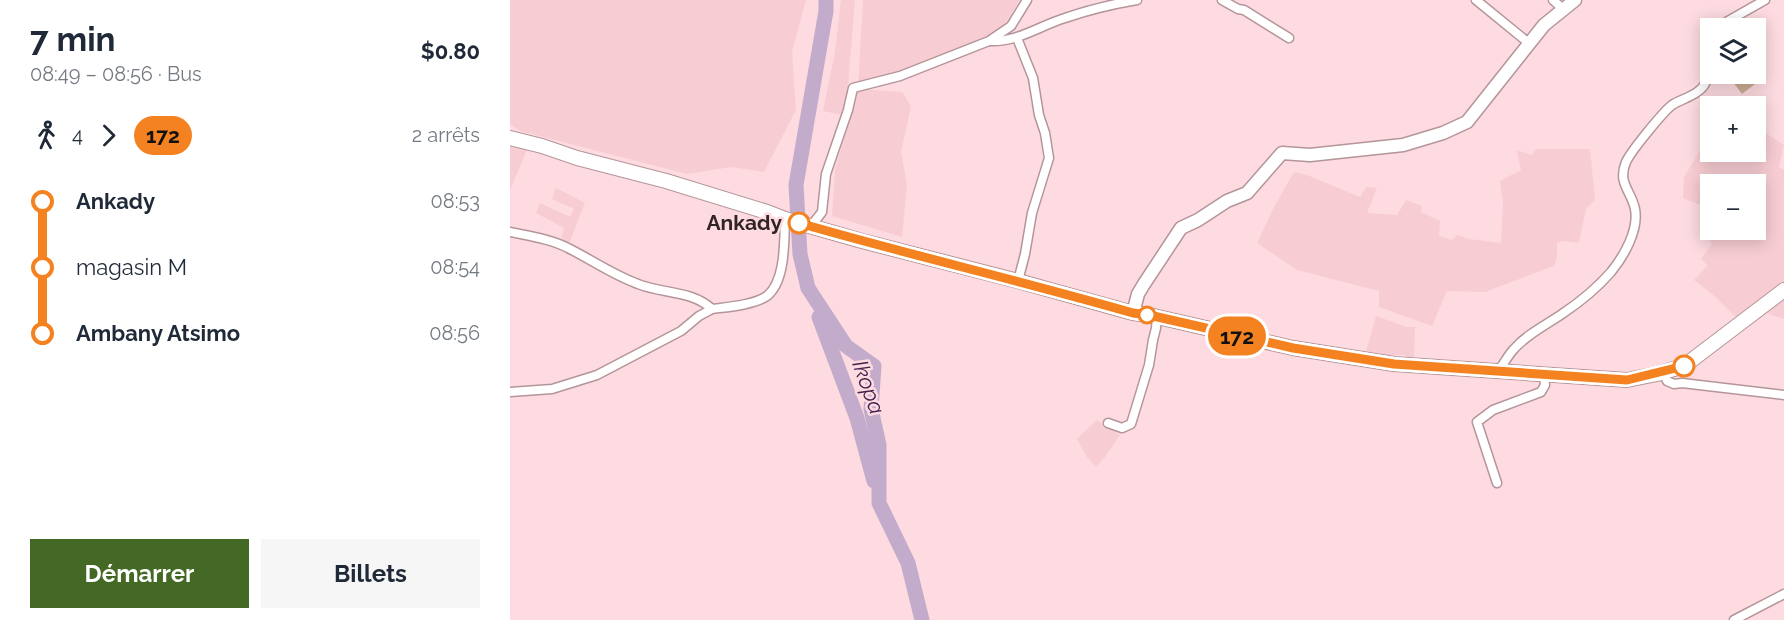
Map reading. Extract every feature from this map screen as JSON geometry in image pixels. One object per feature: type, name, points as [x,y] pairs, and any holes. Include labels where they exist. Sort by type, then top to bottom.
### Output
[{"type":"main road","points":[[510,138],[677,184],[862,241],[1018,280],[1133,313],[1293,348],[1394,364],[1627,380],[1684,366],[1784,290]]},
{"type":"street","points":[[510,392],[552,389],[597,375],[681,331],[699,316],[712,309],[744,304],[768,296],[776,285],[798,223],[822,212],[826,174],[854,88],[900,76],[989,41],[1011,26],[1027,0]]},
{"type":"street","points":[[989,41],[1017,38],[1065,17],[1137,0]]},
{"type":"street","points":[[1222,0],[1244,10],[1289,38]]},
{"type":"street","points":[[1476,0],[1530,44]]},
{"type":"street","points":[[1133,313],[1138,294],[1181,228],[1227,201],[1247,193],[1282,153],[1310,155],[1403,145],[1467,122],[1530,44],[1558,5],[1575,0]]},
{"type":"street","points":[[1733,18],[1765,0]]},
{"type":"street","points":[[1017,38],[1034,78],[1039,115],[1049,158],[1032,213],[1018,280]]},
{"type":"street","points":[[1498,371],[1515,348],[1539,328],[1578,302],[1611,271],[1634,231],[1635,210],[1623,180],[1628,158],[1673,104],[1695,93],[1703,84]]},
{"type":"street","points":[[510,232],[567,247],[612,274],[641,286],[682,293],[712,309]]},
{"type":"street","points":[[1108,423],[1122,428],[1131,424],[1149,365],[1157,317]]},
{"type":"street","points":[[1663,372],[1667,381],[1674,384],[1784,395]]},
{"type":"street","points":[[1497,483],[1477,422],[1493,410],[1541,392],[1545,385],[1544,374]]},
{"type":"street","points":[[1734,620],[1784,594]]},
{"type":"shaded area","points":[[510,0],[806,0],[792,52],[796,110],[764,172],[731,167],[687,174],[520,131],[510,124]]},
{"type":"shaded area","points":[[841,0],[855,0],[848,87],[843,115],[823,111],[835,52]]},
{"type":"shaded area","points":[[863,0],[1020,0],[1000,31],[897,75],[858,87]]},
{"type":"shaded area","points":[[1734,84],[1755,84],[1742,94]]},
{"type":"shaded area","points":[[859,89],[902,92],[911,106],[901,152],[907,185],[902,237],[832,216],[835,170]]},
{"type":"shaded area","points":[[1766,133],[1784,145],[1779,167],[1784,170],[1784,319],[1754,309],[1739,320],[1694,280],[1708,265],[1701,259],[1711,245],[1711,240],[1766,240],[1766,174],[1700,174],[1700,205],[1683,198],[1684,177],[1700,151],[1700,162],[1766,162]]},
{"type":"shaded area","points":[[510,146],[527,150],[510,190]]},
{"type":"shaded area","points":[[1536,149],[1590,149],[1595,200],[1586,209],[1579,243],[1561,241],[1557,243],[1557,258],[1554,266],[1485,292],[1447,291],[1432,326],[1379,307],[1379,291],[1297,270],[1257,243],[1294,172],[1360,197],[1366,187],[1377,188],[1367,213],[1397,215],[1406,200],[1422,206],[1421,212],[1440,221],[1439,236],[1452,240],[1457,235],[1501,243],[1503,202],[1500,181],[1521,170],[1517,150],[1531,155]]},
{"type":"shaded area","points":[[556,188],[585,203],[568,246],[560,242],[564,228],[536,213],[540,203],[570,217],[574,209],[552,199]]},
{"type":"shaded area","points":[[1376,316],[1407,327],[1415,327],[1414,357],[1365,355]]},
{"type":"shaded area","points":[[1097,420],[1120,435],[1096,467],[1087,457],[1077,439]]},
{"type":"waterway","points":[[826,0],[796,185],[800,254],[808,288],[846,346],[874,366],[871,409],[879,445],[879,503],[908,563],[922,620]]},
{"type":"waterway","name":"Ikopa","points":[[819,317],[857,418],[874,481]]},
{"type":"bus line","name":"172","points":[[799,223],[1018,280],[1133,313],[1333,355],[1394,364],[1627,380],[1684,366]]},
{"type":"place","name":"Ankady","points":[[799,223]]}]
